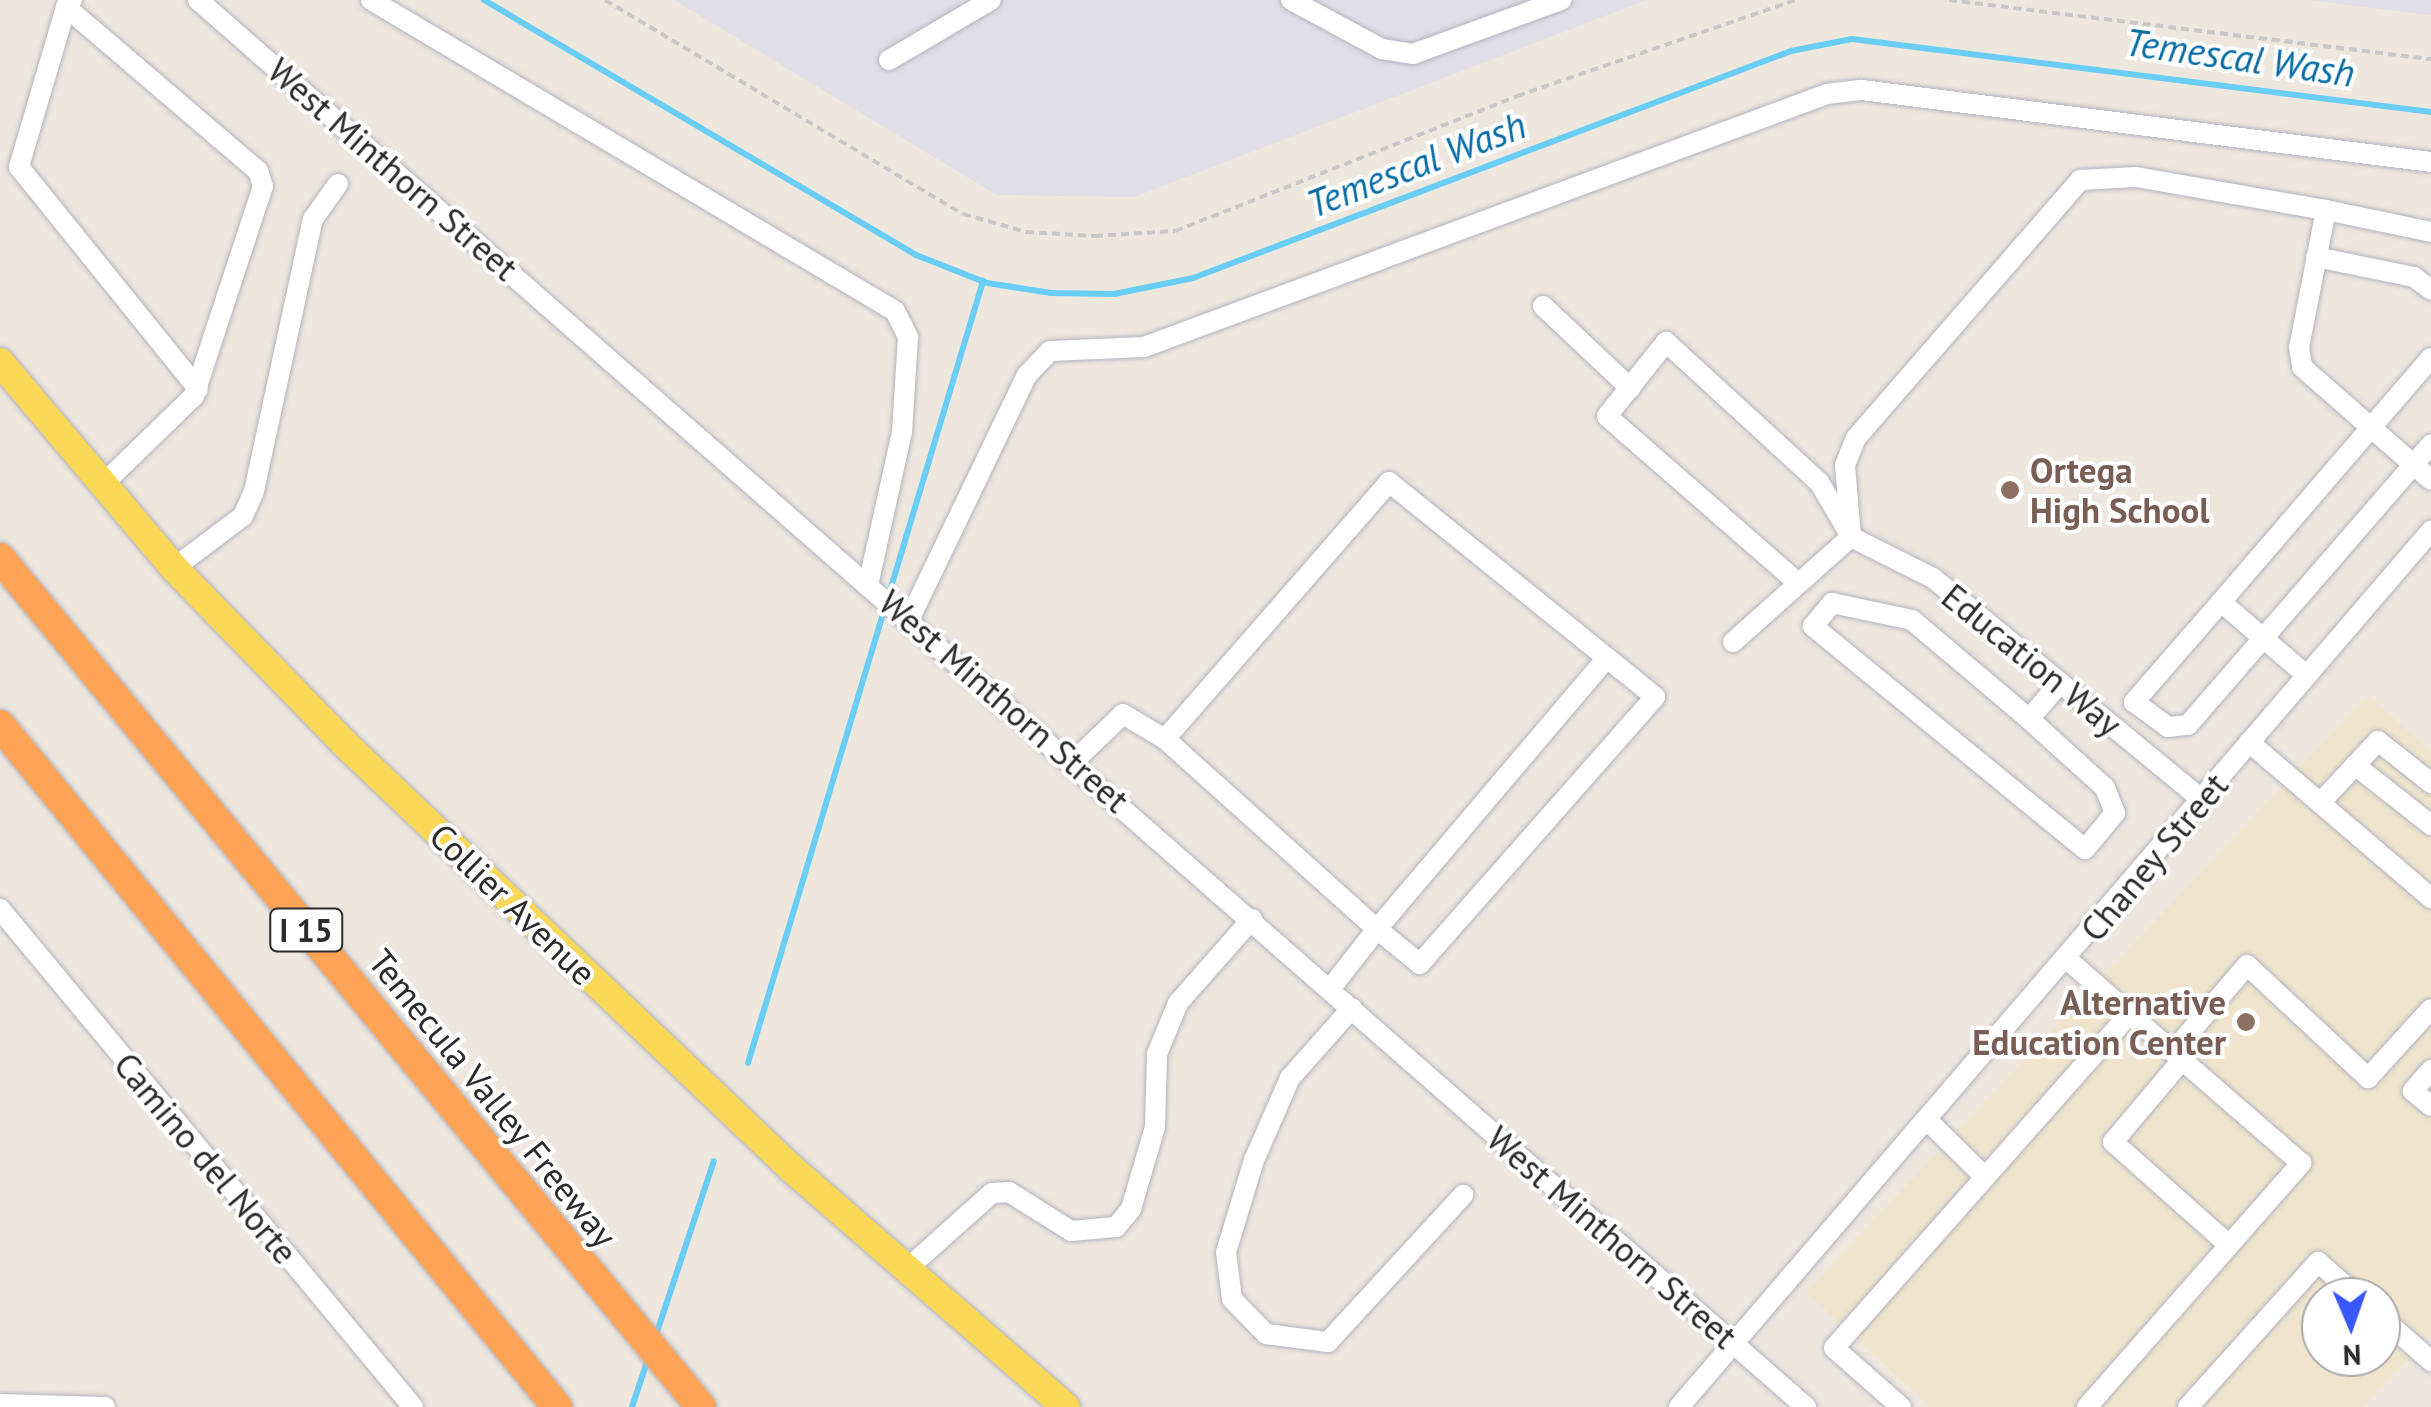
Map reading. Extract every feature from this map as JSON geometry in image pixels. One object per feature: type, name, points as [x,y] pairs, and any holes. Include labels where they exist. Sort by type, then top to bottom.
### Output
[{"type":"highway","name":"Temecula Valley Freeway","points":[[0,558],[693,1397]]},
{"type":"highway","points":[[0,725],[557,1407]]},
{"type":"main road","name":"Collier Avenue","points":[[0,362],[174,568],[655,1042],[1066,1407]]},
{"type":"street","name":"West Minthorn Street","points":[[198,0],[848,563],[1806,1407]]},
{"type":"street","points":[[371,0],[894,312],[908,338],[902,432],[868,581]]},
{"type":"street","points":[[889,60],[992,0]]},
{"type":"street","points":[[1292,0],[1382,49],[1413,54],[1561,0]]},
{"type":"street","points":[[102,485],[178,420],[198,389],[262,176],[69,3],[19,167],[198,389]]},
{"type":"street","points":[[917,624],[1026,375],[1050,350],[1144,347],[1827,94],[1862,90],[2431,162]]},
{"type":"street","points":[[1851,538],[1846,465],[1856,438],[2080,180],[2136,177],[2431,232]]},
{"type":"street","points":[[174,568],[243,516],[254,490],[313,219],[338,184]]},
{"type":"street","points":[[2326,210],[2302,367],[2431,480]]},
{"type":"street","points":[[2316,257],[2414,277],[2431,290]]},
{"type":"street","points":[[1543,306],[1630,388]]},
{"type":"street","points":[[1797,582],[1607,416],[1666,342],[1820,482],[1851,538]]},
{"type":"street","points":[[2431,358],[2134,702],[2168,727],[2188,724],[2431,444]]},
{"type":"street","points":[[1073,762],[1123,714],[1165,740],[1420,964],[1656,697],[1389,482],[1165,740]]},
{"type":"street","name":"Chaney Street","points":[[1679,1407],[2068,960],[2305,674],[2431,531]]},
{"type":"street","points":[[1734,642],[1851,538]]},
{"type":"street","name":"Education Way","points":[[1851,538],[1933,578],[2202,800]]},
{"type":"street","points":[[2221,602],[2305,674]]},
{"type":"street","points":[[1832,603],[1912,620],[2028,719],[2106,788],[2116,813],[2086,849],[1813,626],[1832,603]]},
{"type":"street","points":[[1330,988],[1607,658]]},
{"type":"street","points":[[2028,719],[2060,683]]},
{"type":"street","points":[[2320,804],[2378,741],[2431,783]]},
{"type":"street","points":[[2249,742],[2431,898]]},
{"type":"street","points":[[2355,765],[2431,826]]},
{"type":"street","name":"Camino del Norte","points":[[0,909],[413,1407]]},
{"type":"street","points":[[907,1269],[992,1193],[1009,1192],[1071,1231],[1116,1228],[1131,1209],[1155,1127],[1157,1054],[1178,1004],[1252,920]]},
{"type":"street","points":[[2068,960],[2301,1163],[2087,1407]]},
{"type":"street","points":[[2229,1245],[2112,1142],[2247,966],[2368,1078],[2431,1009]]},
{"type":"street","points":[[1352,1008],[1290,1078],[1254,1160],[1226,1252],[1232,1300],[1266,1334],[1328,1342],[1463,1195]]},
{"type":"street","points":[[1890,1403],[1834,1348],[2128,1014]]},
{"type":"street","points":[[2431,1070],[2414,1091],[2431,1106]]},
{"type":"street","points":[[1928,1121],[1985,1176]]},
{"type":"street","points":[[2305,1277],[2318,1262],[2335,1277]]},
{"type":"street","points":[[2188,1407],[2301,1281]]},
{"type":"street","points":[[2401,1335],[2431,1361]]},
{"type":"street","points":[[0,1404],[105,1407]]},
{"type":"path","points":[[605,0],[963,214],[1026,232],[1095,236],[1175,231],[1517,96],[1796,0]]},
{"type":"path","points":[[1949,0],[2431,59]]},
{"type":"shaded area","points":[[674,0],[1646,0],[1134,197],[997,195]]},
{"type":"shaded area","points":[[2308,0],[2431,0],[2431,15],[2316,1]]},
{"type":"shaded area","name":"Alternative Education Center","points":[[2368,695],[2431,752],[2431,1335],[2401,1367],[2401,1277],[2301,1277],[2301,1377],[2391,1377],[2363,1407],[1930,1407],[1806,1292]]},
{"type":"waterway","name":"Temescal Wash","points":[[484,0],[916,255],[987,283],[1051,293],[1114,294],[1193,278],[1791,51],[1852,39],[2431,112]]},
{"type":"waterway","points":[[748,1063],[983,281]]},
{"type":"waterway","points":[[656,1335],[714,1161]]},
{"type":"waterway","points":[[632,1407],[649,1356]]},
{"type":"place","name":"Ortega High School","points":[[2010,490]]},
{"type":"place","name":"Alternative Education Center","points":[[2246,1022]]}]
